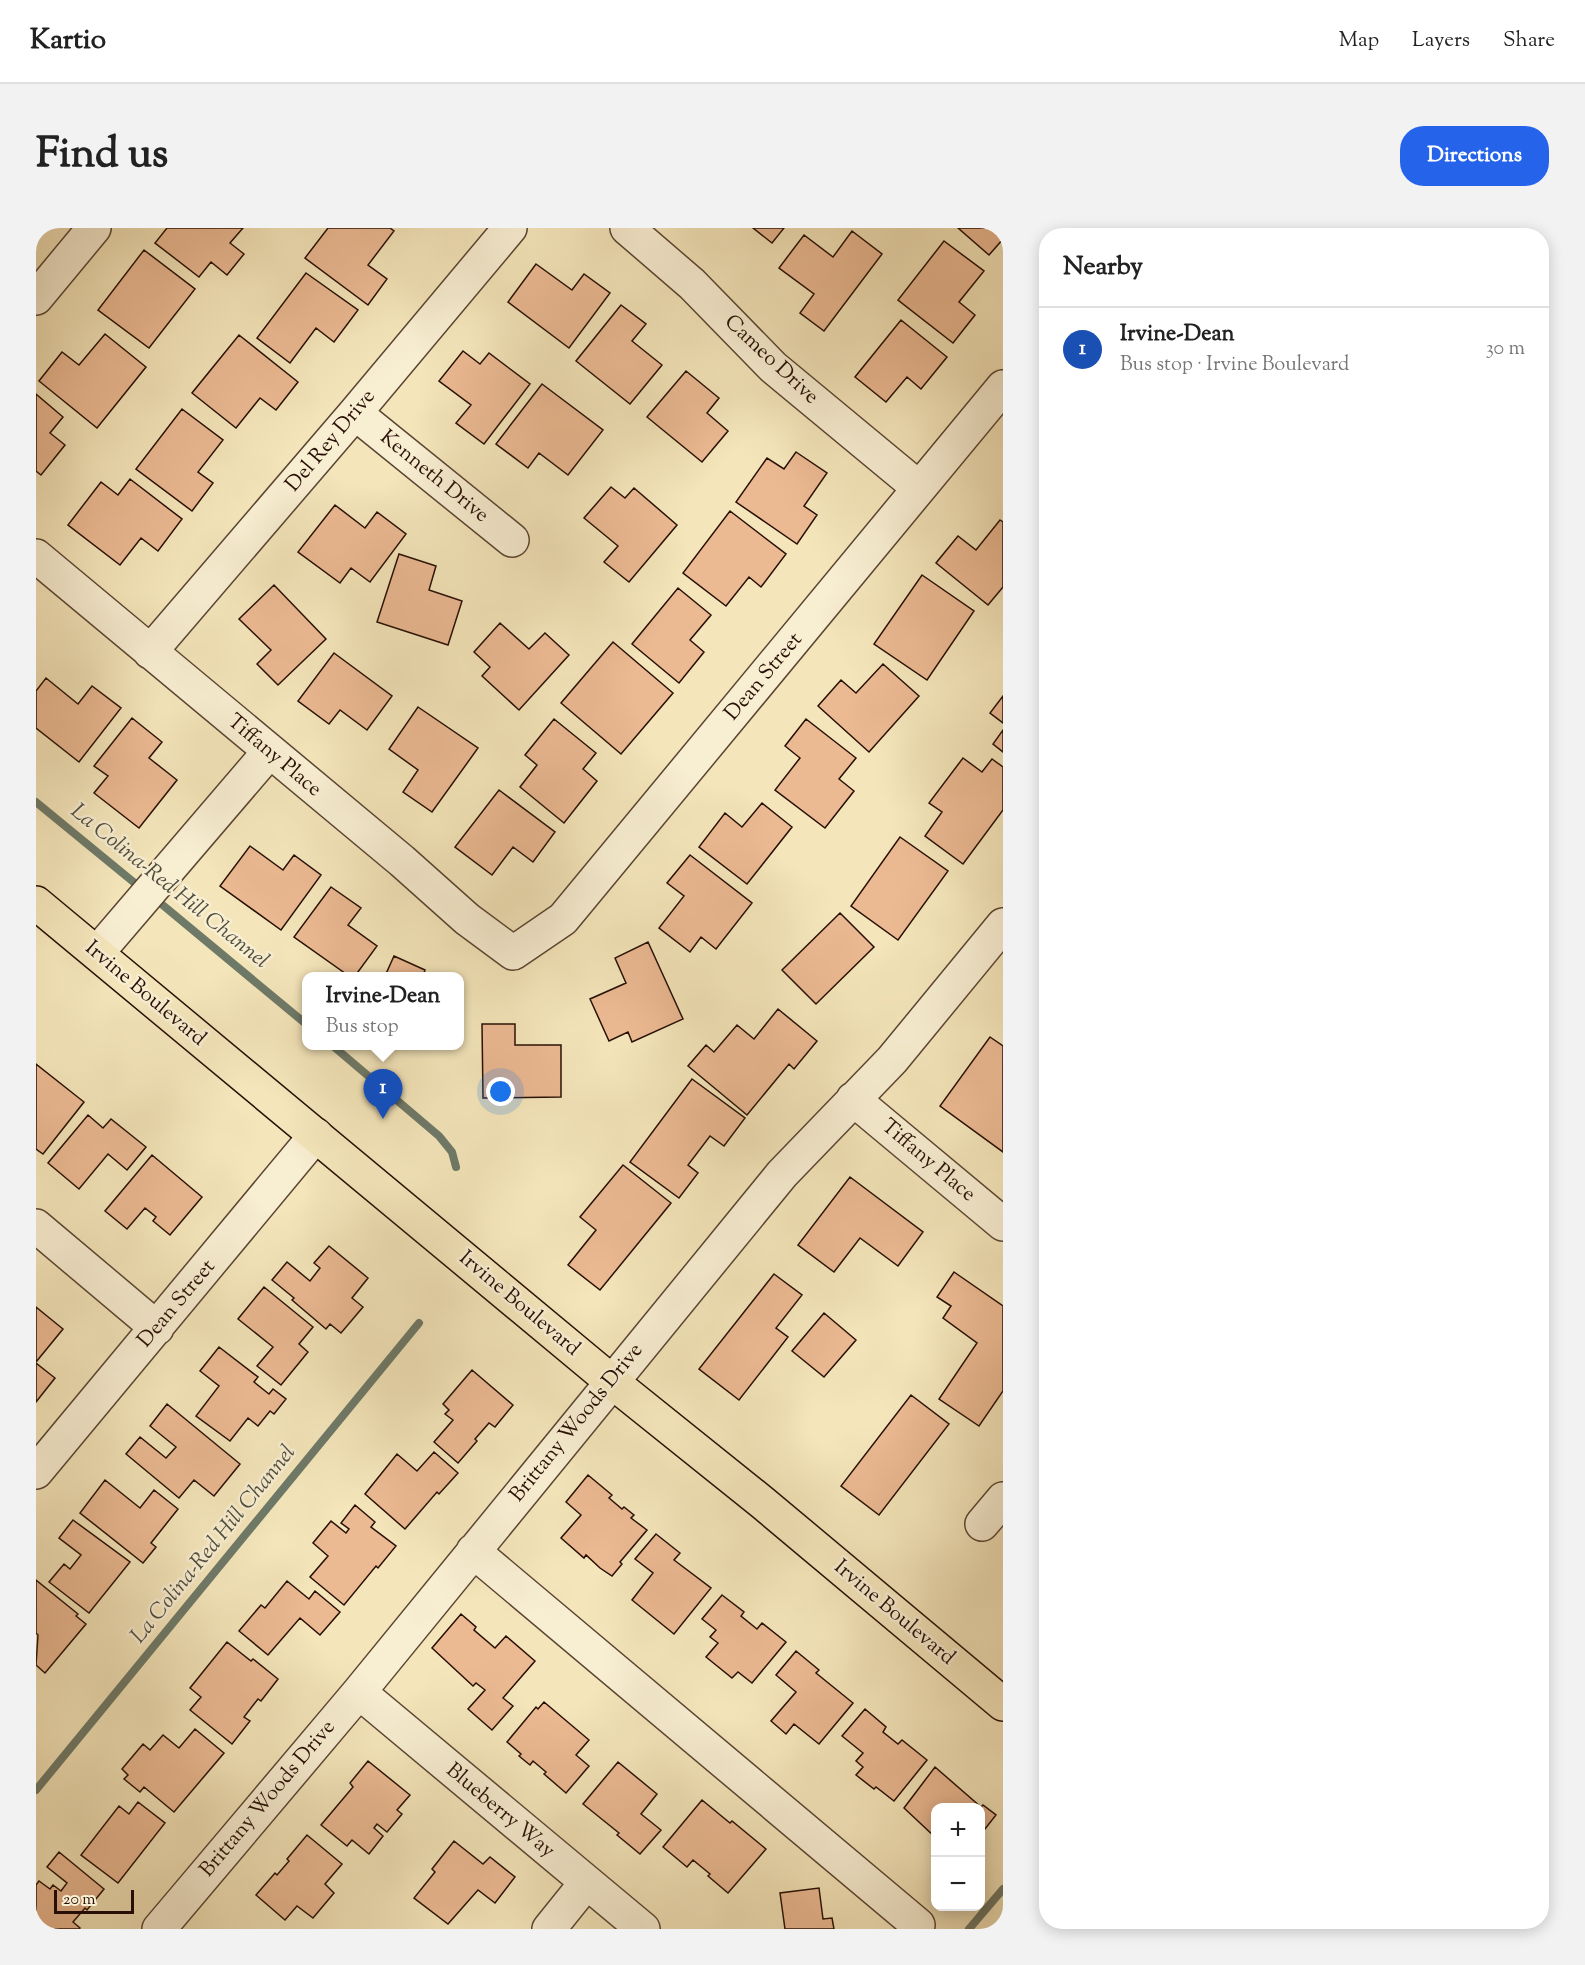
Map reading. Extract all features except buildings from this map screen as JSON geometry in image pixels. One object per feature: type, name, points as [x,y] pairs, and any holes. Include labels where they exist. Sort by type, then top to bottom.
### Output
[{"type":"main road","name":"Irvine Boulevard","points":[[36,903],[1003,1704]]},
{"type":"street","points":[[36,298],[94,228]]},
{"type":"street","name":"Del Rey Drive","points":[[150,652],[510,228]]},
{"type":"street","name":"Cameo Drive","points":[[627,228],[692,284],[773,366],[919,488]]},
{"type":"street","name":"Dean Street","points":[[513,953],[563,919],[1003,387]]},
{"type":"street","name":"Kenneth Drive","points":[[355,413],[512,540]]},
{"type":"street","name":"Tiffany Place","points":[[36,556],[402,861],[467,919],[513,953]]},
{"type":"street","points":[[97,953],[269,752]]},
{"type":"street","name":"Brittany Woods Drive","points":[[159,1929],[359,1692],[782,1173],[892,1060],[1003,925]]},
{"type":"street","name":"Tiffany Place","points":[[853,1099],[1003,1224]]},
{"type":"street","name":"Dean Street","points":[[36,1472],[158,1328],[316,1135]]},
{"type":"street","points":[[36,1226],[158,1328]]},
{"type":"street","points":[[982,1524],[1003,1499]]},
{"type":"street","points":[[473,1551],[918,1925]]},
{"type":"street","name":"Blueberry Way","points":[[359,1692],[586,1884],[643,1929]]},
{"type":"street","points":[[549,1929],[586,1884]]},
{"type":"waterway","name":"La Colina-Red Hill Channel","points":[[36,802],[142,889]]},
{"type":"waterway","name":"La Colina-Red Hill Channel","points":[[153,897],[302,1021]]},
{"type":"waterway","name":"La Colina-Red Hill Channel","points":[[338,1050],[439,1136],[452,1152],[456,1167]]},
{"type":"waterway","name":"La Colina-Red Hill Channel","points":[[36,1790],[419,1323]]},
{"type":"waterway","points":[[969,1929],[1003,1889]]},
{"type":"place","name":"Irvine-Dean","points":[[383,1119]]}]
